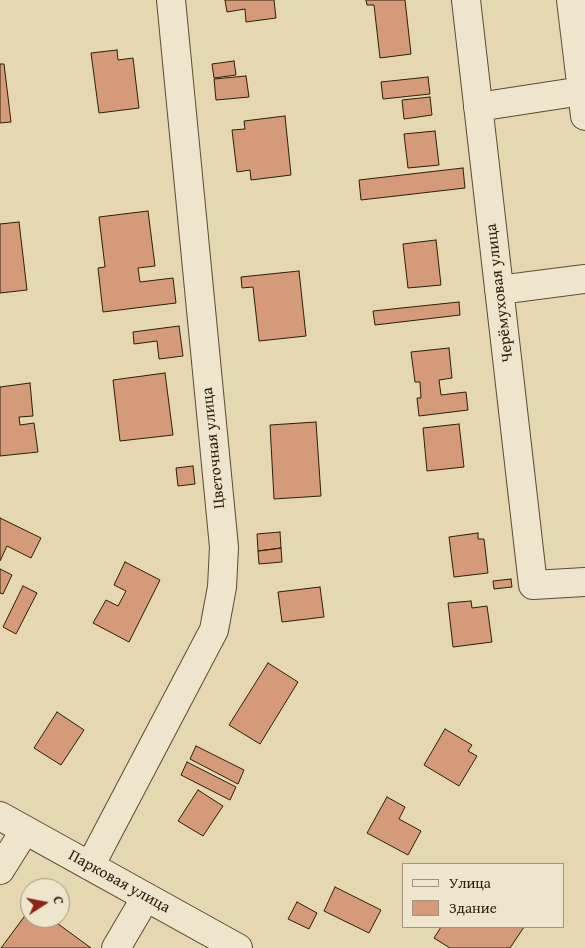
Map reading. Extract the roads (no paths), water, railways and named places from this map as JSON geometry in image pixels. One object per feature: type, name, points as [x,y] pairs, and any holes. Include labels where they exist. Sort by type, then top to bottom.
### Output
[{"type":"street","name":"Цветочная улица","points":[[90,866],[214,630],[222,587],[224,547],[171,0]]},
{"type":"street","name":"Черёмуховая улица","points":[[466,0],[534,585],[585,582]]},
{"type":"street","points":[[478,107],[584,103],[571,0]]},
{"type":"street","points":[[499,290],[585,279]]},
{"type":"street","name":"Парковая улица","points":[[0,816],[238,948]]},
{"type":"street","points":[[0,870],[25,830]]},
{"type":"street","points":[[116,948],[146,898]]}]
